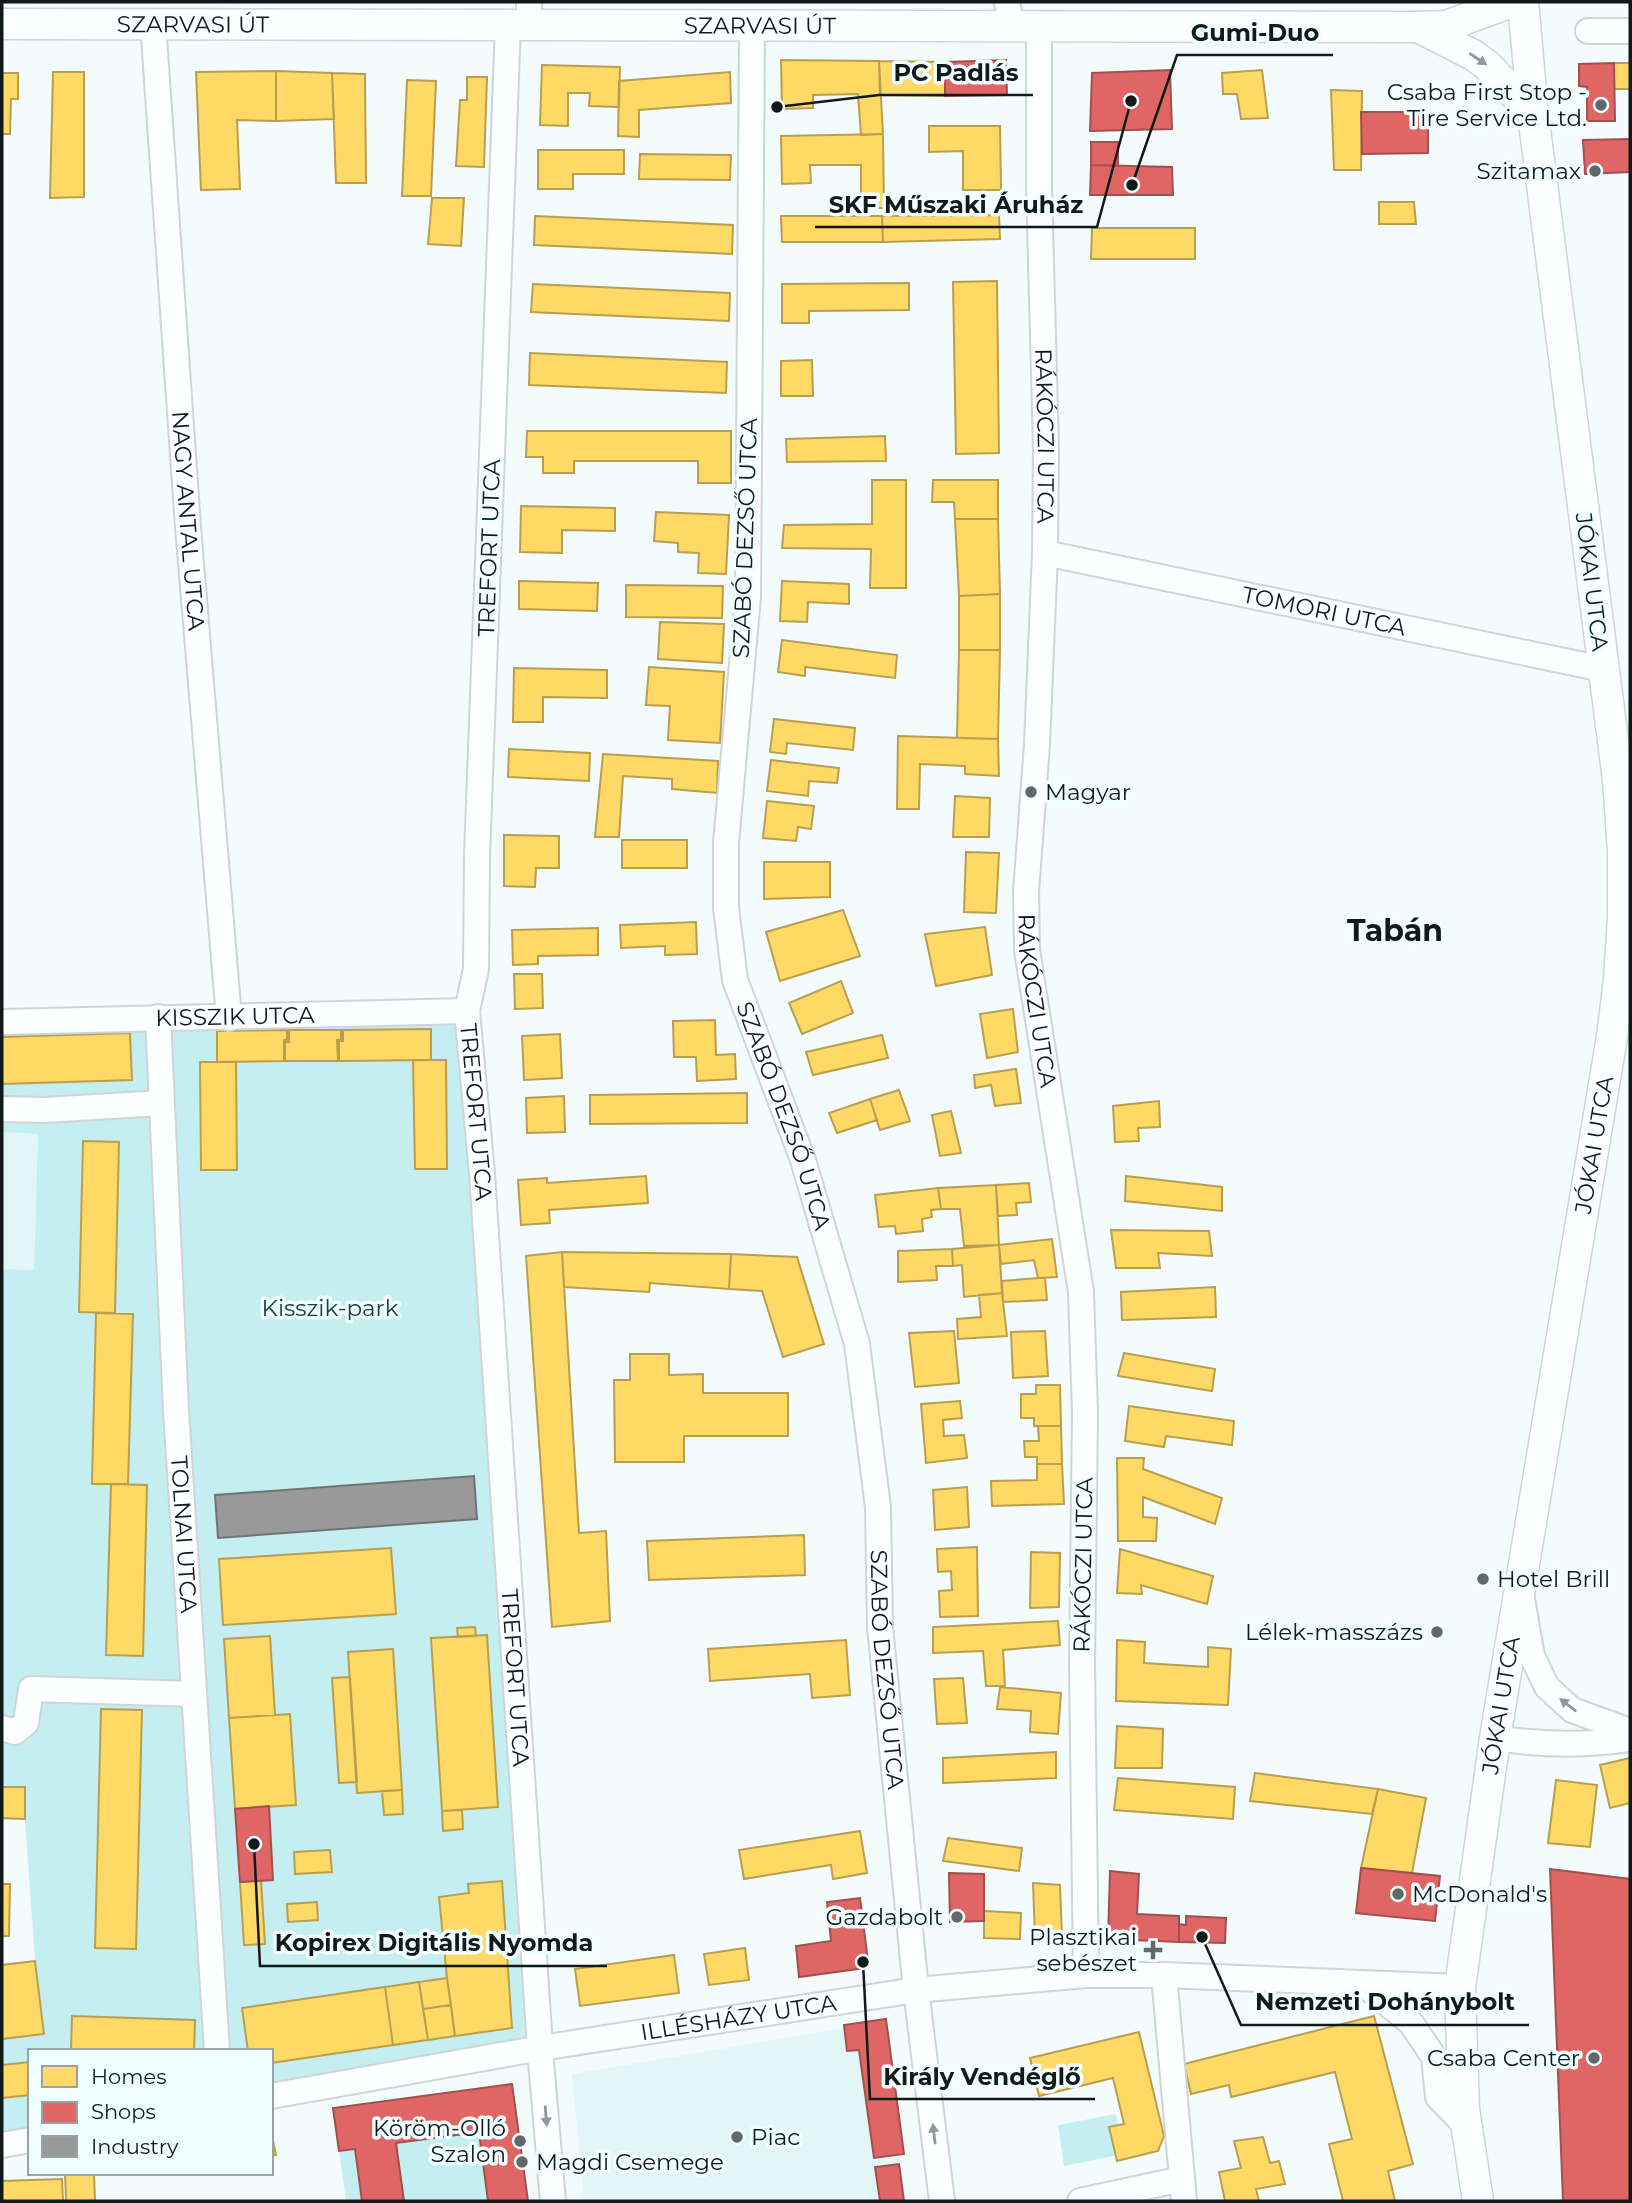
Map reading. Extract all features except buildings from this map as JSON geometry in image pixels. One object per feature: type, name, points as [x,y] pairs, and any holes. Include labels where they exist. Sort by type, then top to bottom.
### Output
[{"type":"main road","name":"SZARVASI ÚT","points":[[2,24],[522,17],[752,25],[1019,18],[1418,27],[1446,26],[1512,2]]},
{"type":"main road","name":"JÓKAI UTCA","points":[[1478,2201],[1464,2109],[1460,1987],[1495,1738],[1599,1122],[1619,980],[1623,918],[1624,780],[1603,669],[1533,114],[1523,2]]},
{"type":"main road","points":[[1418,27],[1473,55],[1488,66],[1533,114]]},
{"type":"street","name":"TREFORT UTCA","points":[[522,17],[477,856],[476,968],[467,1012],[482,1174],[553,2201]]},
{"type":"street","name":"RÁKÓCZI UTCA","points":[[1019,18],[1039,186],[1046,450],[1045,554],[1037,744],[1026,892],[1027,950],[1081,1292],[1085,1414],[1082,1663],[1086,1975]]},
{"type":"street","name":"NAGY ANTAL UTCA","points":[[153,23],[187,513],[229,1018]]},
{"type":"street","name":"SZABÓ DEZSŐ UTCA","points":[[752,25],[748,597],[726,844],[726,908],[736,980],[803,1160],[857,1344],[878,1507],[880,1627],[916,1990],[943,2201]]},
{"type":"street","points":[[1588,30],[1630,31]]},
{"type":"street","name":"TOMORI UTCA","points":[[1045,554],[1603,669]]},
{"type":"street","name":"KISSZIK UTCA","points":[[2,1022],[467,1012]]},
{"type":"street","name":"TOLNAI UTCA","points":[[158,1017],[176,1396],[217,2049]]},
{"type":"street","points":[[2,1109],[45,1110],[161,1103]]},
{"type":"street","points":[[1520,1588],[1532,1656],[1547,1687],[1572,1710],[1630,1731]]},
{"type":"street","points":[[2,1728],[15,1732],[26,1723],[31,1689],[194,1694]]},
{"type":"street","points":[[1495,1738],[1553,1745],[1592,1745],[1630,1739]]},
{"type":"street","name":"ILLÉSHÁZY UTCA","points":[[273,2096],[541,2048],[916,1990],[1086,1975],[1164,1975],[1460,1987]]},
{"type":"street","points":[[1080,2201],[1183,2190],[1164,1975]]},
{"type":"street","points":[[1362,1983],[1412,2022],[1434,2057],[1438,2097],[1466,2126]]},
{"type":"street","points":[[2,2145],[28,2140]]},
{"type":"shaded area","points":[[2,1132],[38,1133],[34,1270],[2,1269]]},
{"type":"shaded area","name":"Piac","points":[[881,2022],[906,2201],[584,2201],[572,2074]]},
{"type":"green space","name":"Kisszik-park","points":[[463,1015],[536,2044],[273,2091],[273,2049],[220,2049],[161,1020]]},
{"type":"green space","points":[[150,1025],[209,2049],[194,2049],[194,2020],[72,2016],[71,2049],[28,2049],[28,2062],[2,2065],[2,1964],[35,1960],[25,1820],[2,1820],[24,1818],[25,1788],[2,1787],[2,1269],[34,1270],[38,1134],[2,1132],[2,1084],[132,1080],[130,1033],[2,1037],[2,1029]],"holes":[[[83,1141],[119,1142],[115,1313],[133,1314],[128,1484],[147,1485],[143,1656],[106,1655],[111,1484],[92,1483],[96,1313],[79,1312]]]},
{"type":"green space","points":[[28,2095],[28,2132],[2,2137],[2,2098]]},
{"type":"green space","points":[[1116,2114],[1123,2154],[1064,2166],[1058,2125]]},
{"type":"green space","points":[[479,2132],[488,2201],[404,2201],[396,2143]]},
{"type":"green space","points":[[355,2149],[362,2201],[346,2201],[339,2151]]},
{"type":"place","name":"SKF Műszaki Áruház","points":[[1131,101]]},
{"type":"place","name":"Csaba First Stop - Tire Service Ltd.","points":[[1601,105]]},
{"type":"place","name":"PC Padlás","points":[[777,107]]},
{"type":"place","name":"Szitamax","points":[[1595,171]]},
{"type":"place","name":"Gumi-Duo","points":[[1132,185]]},
{"type":"place","name":"Magyar","points":[[1031,792]]},
{"type":"place","name":"Hotel Brill","points":[[1483,1579]]},
{"type":"place","name":"Lélek-masszázs","points":[[1437,1632]]},
{"type":"place","name":"Kopirex Digitális Nyomda","points":[[254,1844]]},
{"type":"place","name":"McDonald's","points":[[1398,1894]]},
{"type":"place","name":"Gazdabolt","points":[[957,1917]]},
{"type":"place","name":"Nemzeti Dohánybolt","points":[[1202,1937]]},
{"type":"place","name":"Plasztikai sebészet","points":[[1153,1950]]},
{"type":"place","name":"Király Vendéglő","points":[[863,1962]]},
{"type":"place","name":"Csaba Center","points":[[1594,2058]]},
{"type":"place","name":"Piac","points":[[737,2137]]},
{"type":"place","name":"Köröm-Olló Szalon","points":[[520,2141]]},
{"type":"place","name":"Magdi Csemege","points":[[522,2162]]},
{"type":"district","name":"Tabán","points":[[1395,931]]}]
